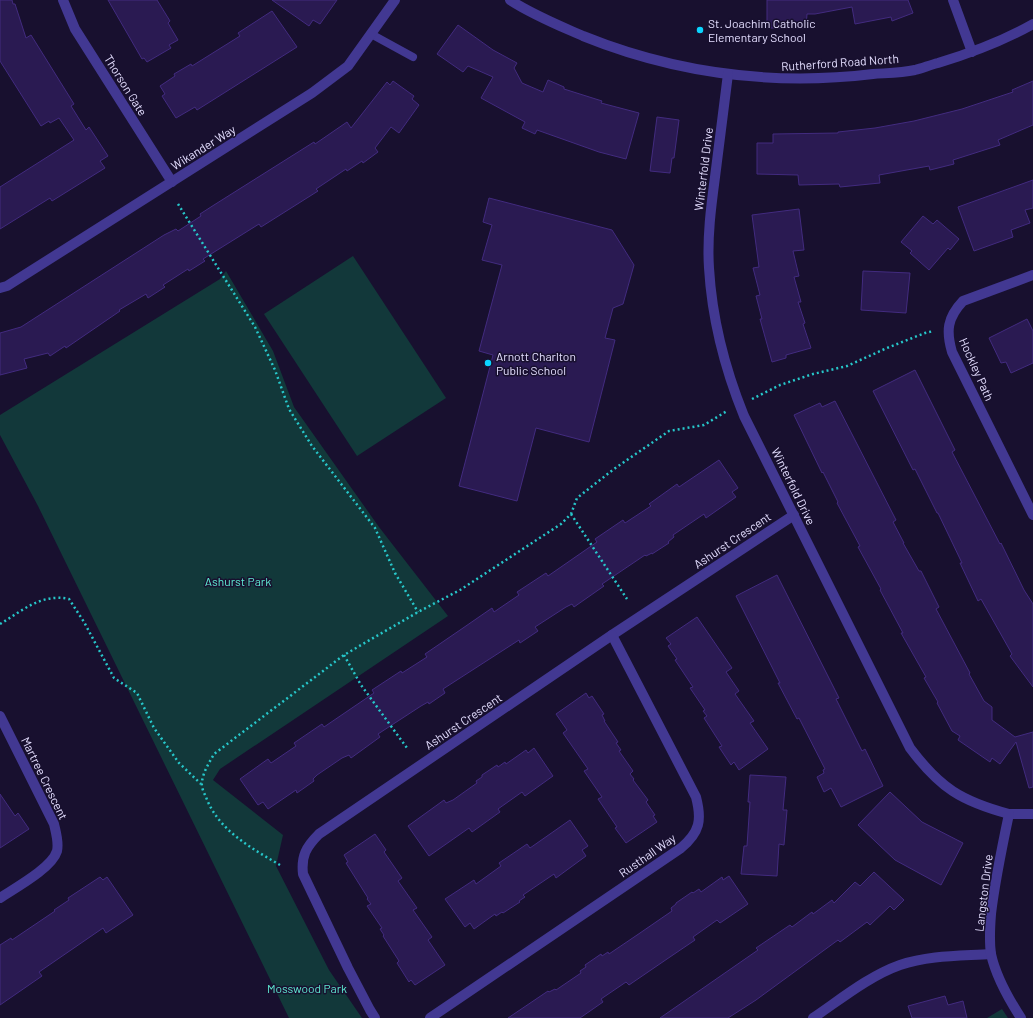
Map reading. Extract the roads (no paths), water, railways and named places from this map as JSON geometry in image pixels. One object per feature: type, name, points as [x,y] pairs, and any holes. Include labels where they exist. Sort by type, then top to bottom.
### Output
[{"type":"street","name":"Thorson Gate","points":[[63,0],[75,29],[172,182]]},
{"type":"street","name":"Wikander Way","points":[[0,288],[7,286],[312,93],[348,66],[395,0]]},
{"type":"street","name":"Rutherford Road North","points":[[510,0],[542,18],[600,43],[674,65],[756,78],[778,79],[859,76],[915,70],[972,52],[999,41],[1033,24]]},
{"type":"street","points":[[953,0],[972,52]]},
{"type":"street","name":"Winterfold Drive","points":[[728,74],[713,188],[709,235],[709,268],[715,320],[727,371],[740,405],[914,754],[926,769],[943,785],[982,807],[1008,814],[1033,814]]},
{"type":"street","name":"Hockley Path","points":[[1033,275],[963,301],[957,308],[948,327],[948,339],[952,352],[1033,515]]},
{"type":"street","name":"Ashurst Crescent","points":[[375,1018],[345,961],[303,874],[302,863],[304,854],[311,843],[319,834],[612,635],[794,515]]},
{"type":"street","name":"Rusthall Way","points":[[430,1018],[692,840],[698,826],[700,811],[696,797],[612,635]]},
{"type":"street","name":"Martree Crescent","points":[[0,716],[54,824],[58,839],[57,851],[52,862],[0,898]]},
{"type":"street","name":"Langston Drive","points":[[1008,814],[993,898],[990,932],[992,954],[1006,995],[1021,1018]]},
{"type":"street","points":[[813,1018],[860,986],[899,965],[921,960],[992,954]]},
{"type":"lane","points":[[371,34],[413,57]]},
{"type":"place","name":"St. Joachim Catholic Elementary School","points":[[700,30]]},
{"type":"place","name":"Arnott Charlton Public School","points":[[488,363]]},
{"type":"park label","name":"Ashurst Park","points":[[238,581]]},
{"type":"park label","name":"Mosswood Park","points":[[307,988]]}]
